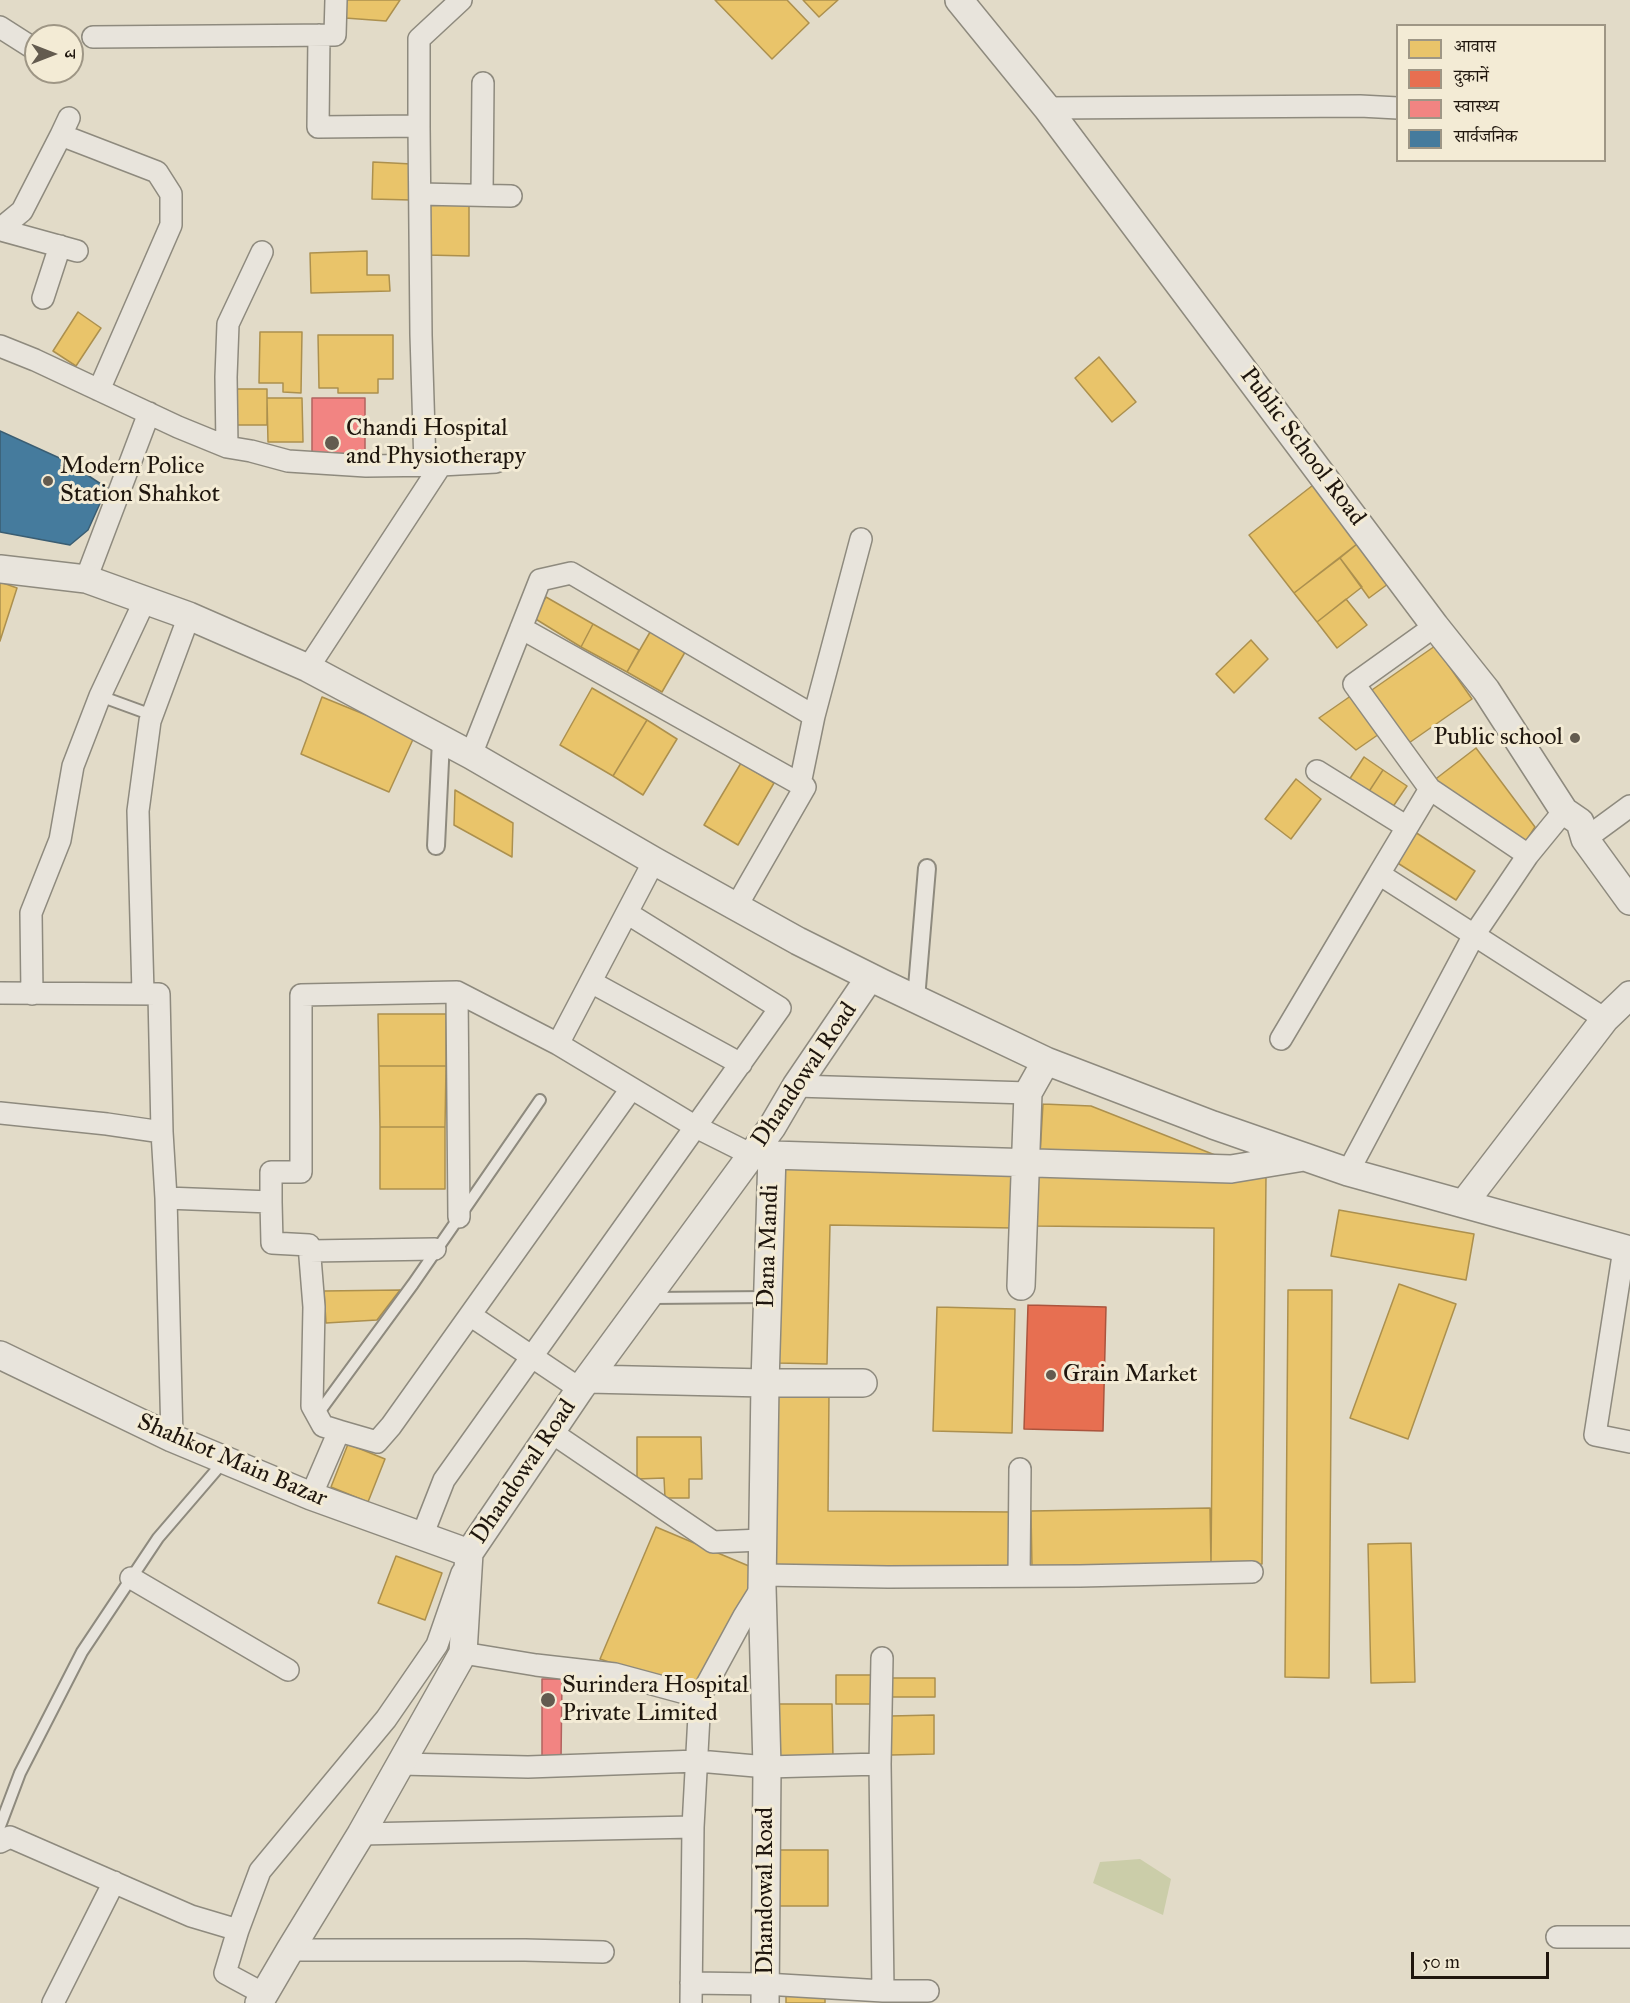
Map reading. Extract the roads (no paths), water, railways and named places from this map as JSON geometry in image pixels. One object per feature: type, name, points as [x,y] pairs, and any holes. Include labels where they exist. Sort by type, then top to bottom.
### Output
[{"type":"street","points":[[93,36],[335,35],[336,0]]},
{"type":"street","points":[[308,668],[433,465],[421,335],[419,39],[461,0]]},
{"type":"street","name":"Public School Road","points":[[959,0],[1047,108],[1435,626],[1486,690],[1564,811],[1580,822],[1585,839],[1630,901]]},
{"type":"street","points":[[0,27],[24,42]]},
{"type":"street","points":[[320,35],[318,127],[419,126]]},
{"type":"street","points":[[482,195],[483,83]]},
{"type":"street","points":[[1047,108],[1360,106],[1396,108]]},
{"type":"street","points":[[0,229],[22,211],[65,126],[157,172],[171,194],[171,225],[99,390]]},
{"type":"street","points":[[420,194],[512,196]]},
{"type":"street","points":[[0,229],[68,248],[43,298]]},
{"type":"street","points":[[227,447],[228,324],[262,252]]},
{"type":"street","points":[[0,346],[227,447],[288,460],[366,466],[496,462]]},
{"type":"street","points":[[86,579],[149,413]]},
{"type":"street","points":[[800,784],[814,716],[861,539]]},
{"type":"street","points":[[0,568],[86,579],[189,616],[308,668],[471,755],[736,907],[870,977],[1046,1061],[1213,1125],[1308,1156],[1348,1172],[1627,1249],[1596,1435],[1630,1442]]},
{"type":"street","points":[[471,755],[540,580],[571,573],[814,716]]},
{"type":"street","points":[[32,994],[31,913],[60,840],[73,766],[100,696],[145,600]]},
{"type":"street","points":[[143,993],[138,811],[150,722],[189,616]]},
{"type":"street","points":[[1435,626],[1354,684],[1430,789],[1528,855]]},
{"type":"street","points":[[521,628],[804,787],[736,907]]},
{"type":"street","points":[[436,846],[441,740]]},
{"type":"street","points":[[1317,771],[1407,827]]},
{"type":"street","points":[[1281,1040],[1430,789]]},
{"type":"street","points":[[1585,839],[1630,806]]},
{"type":"street","points":[[1348,1172],[1474,935],[1528,855],[1564,811]]},
{"type":"street","points":[[558,1044],[654,861]]},
{"type":"street","points":[[916,999],[927,868]]},
{"type":"street","points":[[1379,874],[1605,1019]]},
{"type":"street","points":[[423,1536],[444,1480],[780,1008],[627,914]]},
{"type":"street","name":"Dhandowal Road","points":[[262,1999],[361,1834],[463,1653],[469,1553],[584,1384],[648,1298],[762,1155],[772,1127],[796,1086],[870,977]]},
{"type":"street","points":[[591,982],[741,1064]]},
{"type":"street","points":[[457,992],[459,1217]]},
{"type":"street","points":[[631,1089],[391,1426],[377,1442],[323,1426],[312,1406],[314,1307],[309,1245],[272,1243],[271,1172],[301,1172],[301,995],[457,992],[558,1044],[696,1127],[762,1155]]},
{"type":"street","points":[[0,993],[159,994],[172,1438]]},
{"type":"street","points":[[1464,1203],[1605,1019],[1630,995]]},
{"type":"street","points":[[1021,1286],[1028,1093],[1046,1061]]},
{"type":"street","points":[[796,1086],[1028,1093]]},
{"type":"street","points":[[0,1113],[162,1132]]},
{"type":"street","name":"Dana Mandi","points":[[765,1383],[768,1298],[762,1155],[1231,1169],[1308,1156]]},
{"type":"street","points":[[166,1198],[271,1202]]},
{"type":"street","points":[[310,1251],[435,1249]]},
{"type":"street","points":[[470,1315],[532,1356],[584,1384],[863,1383]]},
{"type":"street","name":"Shahkot Main Bazar","points":[[0,1355],[172,1438],[311,1496],[469,1553]]},
{"type":"street","name":"Dhandowal Road","points":[[765,1383],[762,1540],[767,1767],[765,1994]]},
{"type":"street","points":[[311,1496],[339,1431]]},
{"type":"street","points":[[551,1432],[713,1542],[762,1540]]},
{"type":"street","points":[[1019,1576],[1020,1469]]},
{"type":"street","points":[[262,1999],[225,1973],[260,1871],[386,1719],[436,1646],[469,1553]]},
{"type":"street","points":[[928,1991],[691,1993],[693,1827],[700,1697],[762,1581],[1252,1572]]},
{"type":"street","points":[[131,1578],[288,1670]]},
{"type":"street","points":[[463,1653],[536,1665],[615,1674],[700,1697]]},
{"type":"street","points":[[882,1658],[880,1764],[883,1991]]},
{"type":"street","points":[[401,1764],[528,1767],[698,1761],[767,1767],[880,1764]]},
{"type":"street","points":[[361,1834],[693,1827]]},
{"type":"street","points":[[0,1842],[10,1837],[190,1916],[238,1930]]},
{"type":"street","points":[[53,2003],[114,1882]]},
{"type":"street","points":[[1557,1937],[1630,1937]]},
{"type":"street","points":[[290,1950],[603,1952]]},
{"type":"lane","points":[[100,696],[152,715]]},
{"type":"lane","points":[[317,1414],[413,1284],[540,1100]]},
{"type":"lane","points":[[648,1298],[768,1298]]},
{"type":"lane","points":[[0,1826],[20,1773],[82,1652],[158,1538],[225,1460]]},
{"type":"place","name":"Chandi Hospital and Physiotherapy","points":[[332,443]]},
{"type":"place","name":"Modern Police Station Shahkot","points":[[48,481]]},
{"type":"place","name":"Public school","points":[[1575,738]]},
{"type":"place","name":"Grain Market","points":[[1051,1375]]},
{"type":"place","name":"Surindera Hospital Private Limited","points":[[548,1700]]}]
